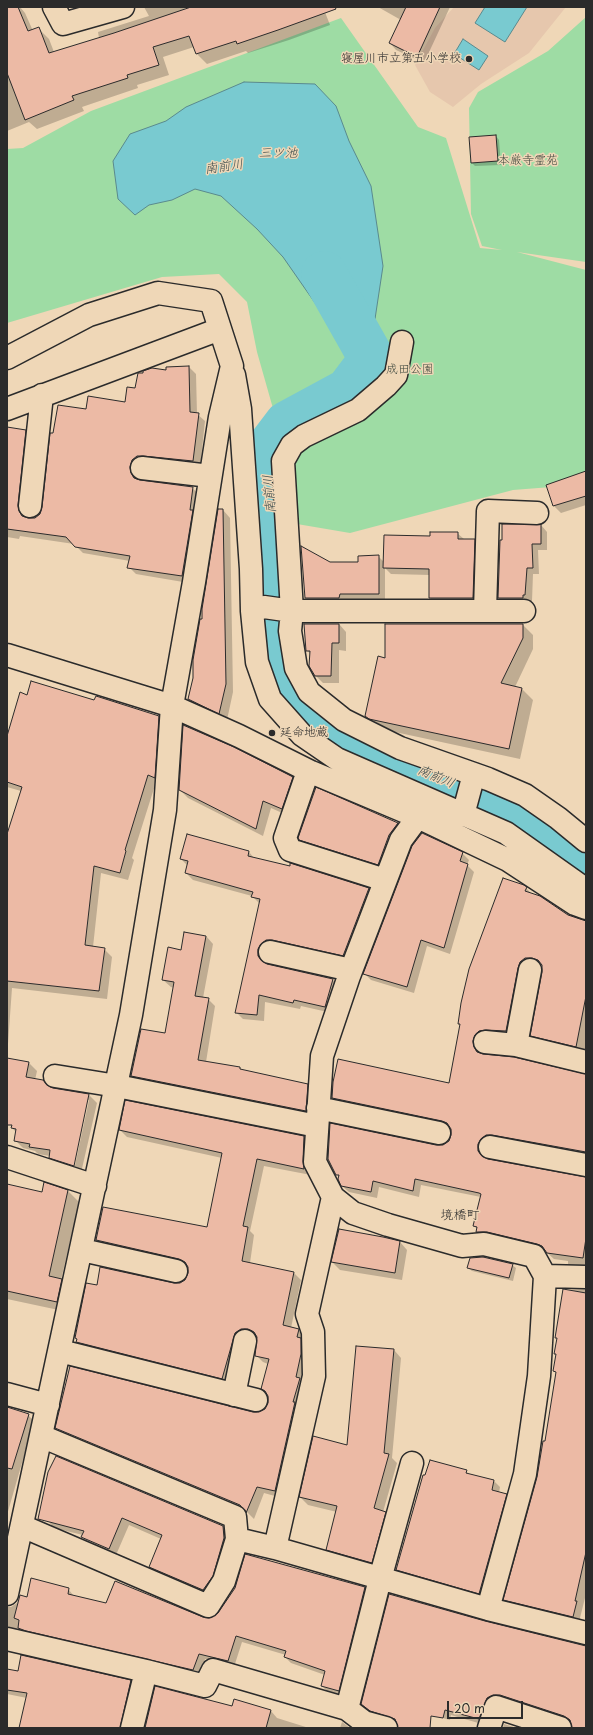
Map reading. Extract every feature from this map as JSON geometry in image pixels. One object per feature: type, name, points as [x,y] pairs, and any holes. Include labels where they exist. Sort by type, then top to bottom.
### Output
[{"type":"street","points":[[54,7],[63,24],[123,7]]},
{"type":"street","points":[[7,358],[89,315],[158,293],[211,302],[232,366],[240,409],[251,569],[258,609],[258,662],[270,699],[302,735],[337,759],[506,833],[578,884],[586,892]]},
{"type":"street","points":[[7,409],[220,329]]},
{"type":"street","points":[[402,342],[396,375],[386,386],[358,410],[304,436],[292,445],[283,461],[290,631],[296,668],[309,692],[344,720],[400,748],[474,774],[525,795],[558,818],[586,841]]},
{"type":"street","points":[[7,1594],[9,1570],[22,1526],[131,1015],[165,810],[172,706],[194,582],[220,417],[232,366]]},
{"type":"street","points":[[30,506],[42,395]]},
{"type":"street","points":[[142,468],[210,476]]},
{"type":"street","points":[[485,610],[488,511],[537,513]]},
{"type":"street","points":[[258,609],[524,611]]},
{"type":"street","points":[[7,654],[172,706],[239,736],[308,771],[418,817],[508,860],[575,904],[586,908]]},
{"type":"street","points":[[308,771],[285,838],[290,850],[385,880]]},
{"type":"street","points":[[464,815],[474,774]]},
{"type":"street","points":[[418,817],[401,840],[351,970],[322,1056],[316,1162],[333,1197],[353,1213],[388,1225],[462,1246],[484,1244],[534,1256],[545,1276],[539,1376],[525,1474],[488,1609]]},
{"type":"street","points":[[270,952],[351,970]]},
{"type":"street","points":[[516,1045],[530,970]]},
{"type":"street","points":[[485,1042],[516,1045],[586,1062]]},
{"type":"street","points":[[55,1076],[318,1117],[439,1133]]},
{"type":"street","points":[[490,1147],[586,1165]]},
{"type":"street","points":[[7,1158],[95,1186]]},
{"type":"street","points":[[275,1548],[314,1376],[313,1332],[307,1314],[333,1197]]},
{"type":"street","points":[[82,1250],[176,1271]]},
{"type":"street","points":[[545,1276],[586,1277]]},
{"type":"street","points":[[234,1395],[245,1341]]},
{"type":"street","points":[[60,1351],[256,1400]]},
{"type":"street","points":[[7,1394],[48,1405]]},
{"type":"street","points":[[22,1526],[208,1606],[224,1580],[237,1539],[235,1516],[41,1436]]},
{"type":"street","points":[[347,1709],[380,1579],[412,1463]]},
{"type":"street","points":[[237,1539],[275,1548],[488,1609],[585,1629]]},
{"type":"street","points":[[7,1639],[205,1686],[213,1670],[347,1709],[364,1722],[386,1728]]},
{"type":"street","points":[[132,1728],[146,1671]]},
{"type":"street","points":[[489,1728],[496,1706],[560,1728]]},
{"type":"shaded area","name":"寝屋川市立第五小学校","points":[[454,7],[566,7],[529,53],[481,84],[453,107],[430,92],[415,65],[435,28]]},
{"type":"green space","name":"成田公園","points":[[586,17],[586,262],[517,252],[586,270],[586,478],[564,486],[513,490],[350,533],[297,524],[293,479],[257,352],[247,302],[219,274],[162,277],[7,323],[7,149],[23,148],[91,111],[341,18],[418,127],[446,138],[480,248],[502,250],[482,246],[471,214],[469,108],[478,92],[548,51]]},
{"type":"water","points":[[485,7],[527,7],[505,42],[475,23]]},
{"type":"water","points":[[463,39],[488,56],[479,70],[454,54]]},
{"type":"water","name":"三ツ池","points":[[244,82],[315,84],[336,106],[349,141],[371,186],[383,266],[375,319],[346,333],[322,313],[283,257],[257,229],[221,196],[195,189],[172,200],[149,205],[135,215],[118,199],[113,161],[130,134],[166,121],[186,107]]},
{"type":"building","points":[[7,7],[18,7],[28,31],[39,27],[49,53],[191,7],[335,7],[336,9],[237,44],[236,41],[196,54],[189,36],[153,47],[159,65],[127,75],[128,78],[72,96],[74,100],[25,120],[7,73]]},
{"type":"building","points":[[406,7],[440,7],[417,57],[389,43]]},
{"type":"building","points":[[496,135],[498,161],[471,163],[469,137]]},
{"type":"building","points":[[189,366],[190,412],[199,413],[193,461],[137,456],[132,460],[130,467],[134,478],[140,480],[193,487],[190,510],[193,510],[182,576],[127,568],[130,556],[75,547],[66,537],[7,529],[7,427],[26,430],[18,505],[22,516],[35,518],[40,514],[42,507],[50,433],[53,433],[58,405],[86,409],[88,396],[125,402],[127,387],[135,388],[138,373],[143,373],[143,371],[152,368],[166,370],[166,367]]},
{"type":"building","points":[[586,471],[586,496],[553,506],[546,485]]},
{"type":"building","points":[[218,509],[223,509],[226,684],[219,714],[188,699],[193,678],[193,660],[200,619],[202,619],[202,609]]},
{"type":"building","points":[[502,524],[541,524],[541,544],[532,544],[533,568],[527,568],[525,595],[523,595],[523,598],[498,598]]},
{"type":"building","points":[[430,532],[458,532],[458,539],[475,539],[473,598],[429,598],[429,569],[383,568],[384,535],[430,536]]},
{"type":"building","points":[[301,546],[330,562],[358,562],[358,556],[379,555],[379,594],[340,594],[339,598],[305,598]]},
{"type":"building","points":[[304,624],[339,624],[339,643],[332,643],[331,676],[315,676],[309,666],[310,651],[306,651]]},
{"type":"building","points":[[385,624],[523,624],[523,638],[501,683],[522,688],[509,749],[369,719],[365,716],[378,656],[385,658]]},
{"type":"building","points":[[31,681],[94,700],[96,696],[159,716],[155,778],[148,775],[125,850],[120,873],[94,866],[85,945],[105,948],[99,991],[7,981],[7,834],[22,787],[7,782],[7,736],[20,692],[27,695]]},
{"type":"building","points":[[183,725],[234,747],[293,777],[282,809],[263,801],[256,829],[179,790]]},
{"type":"building","points":[[316,787],[398,823],[389,835],[378,865],[299,840],[298,838]]},
{"type":"building","points":[[422,833],[463,852],[460,861],[468,864],[444,948],[421,940],[407,987],[363,974],[412,846]]},
{"type":"building","points":[[187,834],[249,851],[248,856],[290,866],[290,863],[369,888],[343,956],[272,940],[266,940],[258,949],[258,956],[267,964],[333,979],[325,1007],[294,1000],[293,1003],[259,995],[257,1015],[235,1013],[260,899],[251,897],[253,892],[185,873],[188,861],[180,859]]},
{"type":"building","points":[[503,878],[524,885],[527,887],[525,891],[540,896],[568,915],[586,921],[586,996],[576,1047],[530,1036],[542,965],[538,960],[525,958],[520,962],[518,968],[506,1031],[479,1031],[475,1035],[473,1041],[474,1047],[477,1052],[483,1054],[514,1057],[586,1074],[586,1152],[492,1135],[486,1135],[481,1139],[478,1144],[478,1151],[482,1156],[488,1159],[586,1177],[586,1238],[583,1258],[547,1253],[542,1246],[537,1244],[487,1232],[476,1232],[477,1227],[473,1226],[481,1194],[479,1193],[415,1179],[413,1191],[373,1181],[371,1192],[341,1186],[338,1179],[339,1175],[336,1175],[328,1159],[330,1123],[436,1145],[443,1145],[449,1141],[451,1129],[447,1123],[332,1098],[333,1082],[338,1059],[449,1083],[460,1024],[458,1024],[461,1003],[469,969]]},
{"type":"building","points":[[184,932],[206,936],[195,996],[209,998],[198,1060],[240,1067],[240,1069],[308,1084],[306,1111],[131,1076],[141,1029],[165,1033],[174,982],[162,980],[168,947],[181,950]]},
{"type":"building","points":[[7,1058],[29,1062],[26,1077],[43,1080],[47,1085],[53,1088],[89,1094],[74,1166],[49,1158],[50,1150],[29,1147],[30,1144],[14,1141],[16,1129],[11,1128],[12,1125],[7,1125]]},
{"type":"building","points":[[125,1100],[304,1136],[304,1169],[257,1159],[243,1226],[248,1227],[242,1261],[294,1272],[283,1325],[299,1329],[297,1337],[301,1338],[301,1354],[296,1377],[300,1378],[293,1402],[295,1402],[275,1491],[257,1487],[246,1513],[240,1505],[55,1428],[70,1366],[253,1412],[259,1412],[265,1409],[268,1403],[268,1396],[265,1391],[261,1389],[269,1359],[255,1356],[257,1337],[254,1332],[248,1329],[241,1329],[235,1333],[222,1379],[76,1342],[77,1339],[75,1338],[86,1283],[97,1285],[100,1267],[174,1283],[180,1283],[185,1280],[188,1273],[188,1267],[185,1262],[179,1259],[96,1240],[103,1207],[207,1227],[222,1153],[119,1130]]},
{"type":"building","points":[[44,1182],[68,1190],[49,1276],[62,1279],[57,1302],[7,1291],[7,1184],[42,1192]]},
{"type":"building","points":[[339,1229],[400,1241],[395,1273],[331,1262]]},
{"type":"building","points":[[483,1257],[513,1264],[509,1278],[467,1268],[470,1258]]},
{"type":"building","points":[[563,1289],[586,1293],[586,1552],[573,1617],[503,1600],[537,1477],[543,1441],[545,1441],[556,1372],[553,1371],[557,1338],[555,1338]]},
{"type":"building","points":[[356,1346],[394,1349],[384,1453],[389,1454],[374,1508],[386,1512],[372,1563],[326,1550],[337,1506],[299,1497],[313,1436],[347,1445]]},
{"type":"building","points":[[7,1407],[29,1414],[12,1469],[7,1468]]},
{"type":"building","points":[[56,1456],[223,1526],[224,1538],[213,1576],[203,1590],[149,1567],[162,1535],[122,1518],[109,1549],[81,1537],[84,1531],[38,1519],[48,1472]]},
{"type":"building","points":[[430,1460],[467,1470],[466,1473],[494,1480],[492,1490],[507,1494],[479,1594],[396,1570],[423,1475],[425,1475]]},
{"type":"building","points":[[245,1554],[365,1587],[339,1691],[321,1686],[325,1671],[284,1657],[286,1651],[236,1636],[228,1661],[199,1654],[193,1670],[26,1631],[18,1628],[19,1620],[14,1618],[20,1595],[27,1597],[31,1578],[69,1588],[68,1594],[106,1603],[115,1581],[203,1617],[209,1618],[218,1613],[235,1588]]},
{"type":"building","points":[[389,1594],[485,1621],[586,1646],[586,1728],[572,1728],[570,1720],[564,1716],[500,1695],[493,1695],[487,1698],[479,1719],[445,1710],[443,1718],[431,1716],[430,1728],[398,1728],[395,1719],[370,1711],[361,1704]]},
{"type":"building","points":[[21,1655],[131,1680],[120,1728],[19,1728],[27,1693],[7,1690],[7,1669],[18,1671]]},
{"type":"building","points":[[155,1686],[232,1706],[234,1699],[271,1710],[266,1728],[145,1728]]},
{"type":"waterway","name":"南前川","points":[[324,274],[372,359],[348,391],[287,424],[265,453],[276,549],[277,627],[284,666],[295,702],[325,731],[488,799],[546,834],[586,867]]},
{"type":"place","name":"寝屋川市立第五小学校","points":[[469,59]]},
{"type":"place","name":"延命地蔵","points":[[272,733]]},
{"type":"district","name":"境橋町","points":[[460,1215]]},
{"type":"park label","name":"本厳寺霊苑","points":[[528,161]]}]
